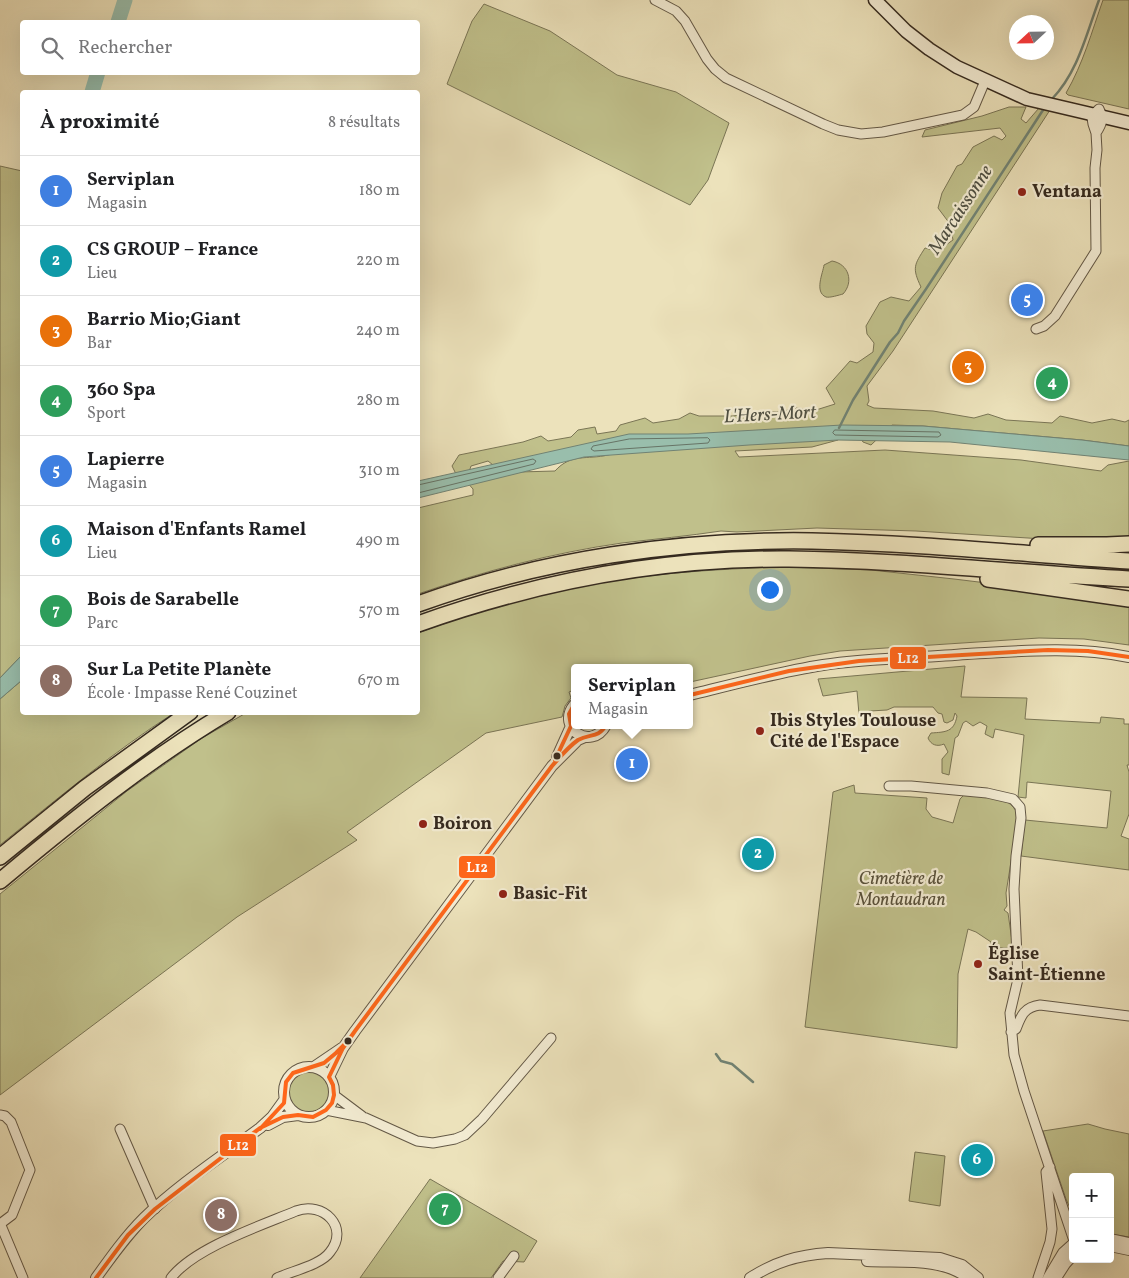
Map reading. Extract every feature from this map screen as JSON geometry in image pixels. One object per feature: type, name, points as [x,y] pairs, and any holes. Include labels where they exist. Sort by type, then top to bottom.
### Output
[{"type":"highway","points":[[420,603],[504,578],[591,558],[726,543],[802,541],[917,545],[1129,561]]},
{"type":"highway","points":[[917,545],[1013,543],[1056,546],[1129,544]]},
{"type":"highway","points":[[420,623],[476,605],[543,587],[669,565],[788,558],[971,568],[1129,580]]},
{"type":"highway","points":[[971,568],[978,577],[1129,599]]},
{"type":"highway","points":[[0,857],[85,788],[186,715]]},
{"type":"highway","points":[[0,881],[58,832],[122,783],[174,746],[223,715]]},
{"type":"main road","points":[[875,0],[900,25],[929,49],[957,67],[985,81],[1037,99],[1129,123]]},
{"type":"main road","points":[[1098,114],[1129,118]]},
{"type":"street","points":[[655,0],[676,11],[685,21],[707,59],[726,78],[838,130],[861,134],[883,132],[964,115],[974,107],[985,81]]},
{"type":"street","points":[[1036,329],[1044,326],[1055,316],[1096,251],[1096,133],[1093,124],[1098,114]]},
{"type":"street","points":[[693,693],[812,667],[848,663],[1040,650],[1070,650],[1129,657]]},
{"type":"street","points":[[552,766],[571,726],[569,714],[571,710]]},
{"type":"street","points":[[574,729],[578,734],[585,737]]},
{"type":"street","points":[[329,1077],[343,1048],[552,766],[578,740],[596,736],[603,729]]},
{"type":"street","points":[[888,786],[911,786],[987,793],[1013,799],[1020,807],[1021,818],[1014,889],[1018,972],[1016,989],[1011,1004],[1011,1032],[1019,1074],[1069,1219]]},
{"type":"street","points":[[1011,1032],[1016,1029],[1027,1008],[1032,1006],[1129,1016]]},
{"type":"street","points":[[334,1095],[366,1118],[416,1141],[433,1143],[455,1139],[465,1135],[482,1119],[551,1038]]},
{"type":"street","points":[[314,1067],[343,1048]]},
{"type":"street","points":[[260,1128],[283,1117],[298,1115],[313,1117],[326,1110],[332,1103],[334,1085],[329,1077],[314,1067],[296,1070],[286,1084],[285,1098],[288,1105],[298,1115]]},
{"type":"street","points":[[96,1278],[128,1235],[155,1209],[260,1128],[272,1117],[285,1098]]},
{"type":"street","points":[[326,1110],[366,1118]]},
{"type":"street","points":[[0,1115],[5,1116],[11,1122],[29,1165],[29,1173],[12,1216],[0,1223],[22,1278]]},
{"type":"street","points":[[120,1129],[155,1209]]},
{"type":"street","points":[[1038,1278],[1050,1242],[1051,1224],[1046,1172],[1050,1167]]},
{"type":"street","points":[[171,1278],[187,1262],[205,1250],[296,1210],[311,1208],[325,1212],[334,1223],[336,1231],[334,1246],[329,1254],[320,1260],[277,1278]]},
{"type":"street","points":[[1114,1240],[1129,1243]]},
{"type":"street","points":[[1114,1247],[1129,1250]]},
{"type":"street","points":[[1048,1278],[1069,1248]]},
{"type":"street","points":[[750,1278],[772,1265],[790,1258],[810,1254],[838,1253],[940,1258],[962,1265],[978,1278]]},
{"type":"street","points":[[498,1278],[514,1256]]},
{"type":"street","points":[[761,1278],[772,1271],[794,1263],[827,1259],[935,1264],[950,1268],[968,1278]]},
{"type":"street","points":[[1056,1278],[1069,1260]]},
{"type":"green space","points":[[1103,0],[1129,0],[1129,109],[1066,93],[1082,59]]},
{"type":"green space","points":[[484,4],[550,31],[617,75],[676,92],[729,123],[708,180],[690,205],[447,84],[472,21]]},
{"type":"green space","points":[[1009,107],[1026,107],[1021,119],[1026,123],[1039,108],[1050,110],[893,351],[867,386],[869,401],[867,405],[874,408],[933,411],[974,418],[988,414],[1006,420],[1052,423],[1060,416],[1092,423],[1112,419],[1125,422],[1129,420],[1129,446],[1082,440],[892,425],[871,445],[863,442],[853,427],[838,440],[812,447],[735,451],[739,457],[885,450],[1021,460],[1101,471],[1108,465],[1129,461],[1129,538],[1060,540],[916,531],[817,528],[721,531],[622,543],[544,557],[493,570],[420,593],[420,508],[473,495],[473,489],[465,480],[493,465],[488,461],[471,466],[469,472],[456,474],[452,466],[459,455],[523,442],[541,436],[548,441],[571,437],[578,430],[595,427],[597,434],[616,431],[620,425],[645,418],[653,423],[679,419],[690,413],[699,416],[733,416],[759,412],[780,412],[796,408],[816,410],[835,404],[826,388],[850,361],[857,363],[873,352],[874,343],[867,334],[866,326],[880,302],[891,297],[909,301],[921,287],[915,271],[918,259],[925,248],[937,251],[953,240],[950,224],[938,208],[942,193],[957,166],[962,164],[973,147],[994,136],[1002,140],[1006,136],[1000,128],[922,137],[925,130],[982,116]],"holes":[[[648,436],[613,454],[573,459],[561,465],[555,471],[519,472]]]},
{"type":"green space","points":[[0,166],[20,171],[20,657],[0,678]]},
{"type":"green space","points":[[832,261],[838,263],[846,270],[849,279],[843,294],[826,297],[820,291],[820,282],[824,265]]},
{"type":"green space","points":[[786,567],[871,570],[1085,595],[1129,603],[1129,645],[1084,639],[1039,638],[840,651],[693,681],[693,664],[571,664],[571,691],[569,692],[571,698],[565,706],[562,717],[486,733],[347,832],[357,840],[237,917],[0,1095],[0,894],[127,791],[202,738],[242,715],[420,715],[420,632],[489,609],[590,584],[646,576],[730,569]]},
{"type":"green space","points":[[965,666],[961,697],[1027,698],[1025,719],[1100,723],[1101,717],[1124,719],[1124,724],[1129,724],[1129,765],[1127,765],[1129,772],[1129,814],[1121,836],[1129,839],[1129,870],[1021,856],[1025,820],[1107,828],[1111,791],[1027,782],[1026,798],[1018,797],[1024,735],[995,729],[993,738],[985,734],[987,726],[980,722],[973,726],[966,721],[955,738],[949,775],[942,773],[942,759],[948,752],[944,744],[934,745],[928,738],[931,733],[949,730],[956,721],[957,716],[955,713],[953,720],[947,723],[944,722],[942,714],[938,713],[933,707],[894,707],[887,710],[859,714],[857,691],[823,696],[818,679]]},
{"type":"green space","points":[[20,682],[20,715],[171,715],[107,760],[0,845],[0,699]]},
{"type":"green space","name":"Cimetière de Montaudran","points":[[854,785],[855,793],[927,798],[926,809],[932,817],[953,823],[960,799],[965,794],[997,798],[1011,805],[1015,810],[1018,818],[1006,893],[1007,906],[1004,910],[1008,913],[1013,948],[991,946],[991,942],[968,929],[958,974],[957,1048],[805,1027],[833,792]]},
{"type":"green space","points":[[309,1071],[324,1077],[330,1092],[324,1107],[309,1113],[294,1107],[288,1092],[294,1077]]},
{"type":"green space","points":[[1088,1124],[1129,1134],[1129,1237],[1114,1235],[1114,1173],[1069,1173],[1069,1206],[1043,1131]]},
{"type":"green space","points":[[915,1152],[945,1156],[940,1206],[909,1201]]},
{"type":"green space","points":[[430,1179],[537,1241],[524,1262],[503,1261],[491,1278],[360,1278]]},
{"type":"water","points":[[842,425],[923,426],[1129,446],[1129,460],[950,442],[838,440],[584,457],[420,498],[420,481],[629,434],[688,434]]},
{"type":"water","points":[[20,657],[20,682],[0,699],[0,678]]},
{"type":"waterway","points":[[119,20],[125,0]]},
{"type":"waterway","name":"Marcaissonne","points":[[1052,99],[1075,65],[1099,0]]},
{"type":"waterway","points":[[93,90],[97,75]]},
{"type":"waterway","name":"Marcaissonne","points":[[839,428],[853,400],[890,342],[898,333],[904,321],[1045,107]]},
{"type":"waterway","points":[[716,1054],[721,1061],[732,1064],[753,1082]]},
{"type":"transit line","name":"L12","points":[[693,694],[789,671],[859,661],[1048,650],[1088,651],[1129,657]]},
{"type":"transit line","name":"L12","points":[[571,710],[569,714],[571,726]]},
{"type":"transit line","name":"L12","points":[[555,760],[571,726]]},
{"type":"transit line","name":"L12","points":[[96,1278],[128,1235],[155,1209],[260,1128],[283,1117],[298,1115],[313,1117],[326,1110],[332,1103],[334,1095],[333,1085],[329,1077],[343,1048],[355,1031],[552,766],[578,740],[597,734],[603,729]]},
{"type":"transit line","name":"L12","points":[[260,1129],[284,1103],[286,1082],[293,1073],[324,1063],[346,1043]]},
{"type":"place","name":"Ventana","points":[[1022,192]]},
{"type":"place","name":"Lapierre","points":[[1027,300]]},
{"type":"place","name":"Barrio Mio;Giant","points":[[968,367]]},
{"type":"place","name":"360 Spa","points":[[1052,383]]},
{"type":"place","name":"Ibis Styles Toulouse Cité de l'Espace","points":[[760,731]]},
{"type":"place","name":"Serviplan","points":[[632,764]]},
{"type":"place","name":"Boiron","points":[[423,824]]},
{"type":"place","name":"CS GROUP – France","points":[[758,854]]},
{"type":"place","name":"Basic-Fit","points":[[503,894]]},
{"type":"place","name":"Église Saint-Étienne","points":[[978,964]]},
{"type":"place","name":"Maison d'Enfants Ramel","points":[[977,1160]]},
{"type":"place","name":"Bois de Sarabelle","points":[[445,1209]]},
{"type":"place","name":"Sur La Petite Planète","points":[[221,1215]]},
{"type":"water label","name":"L'Hers-Mort","points":[[770,415]]}]
